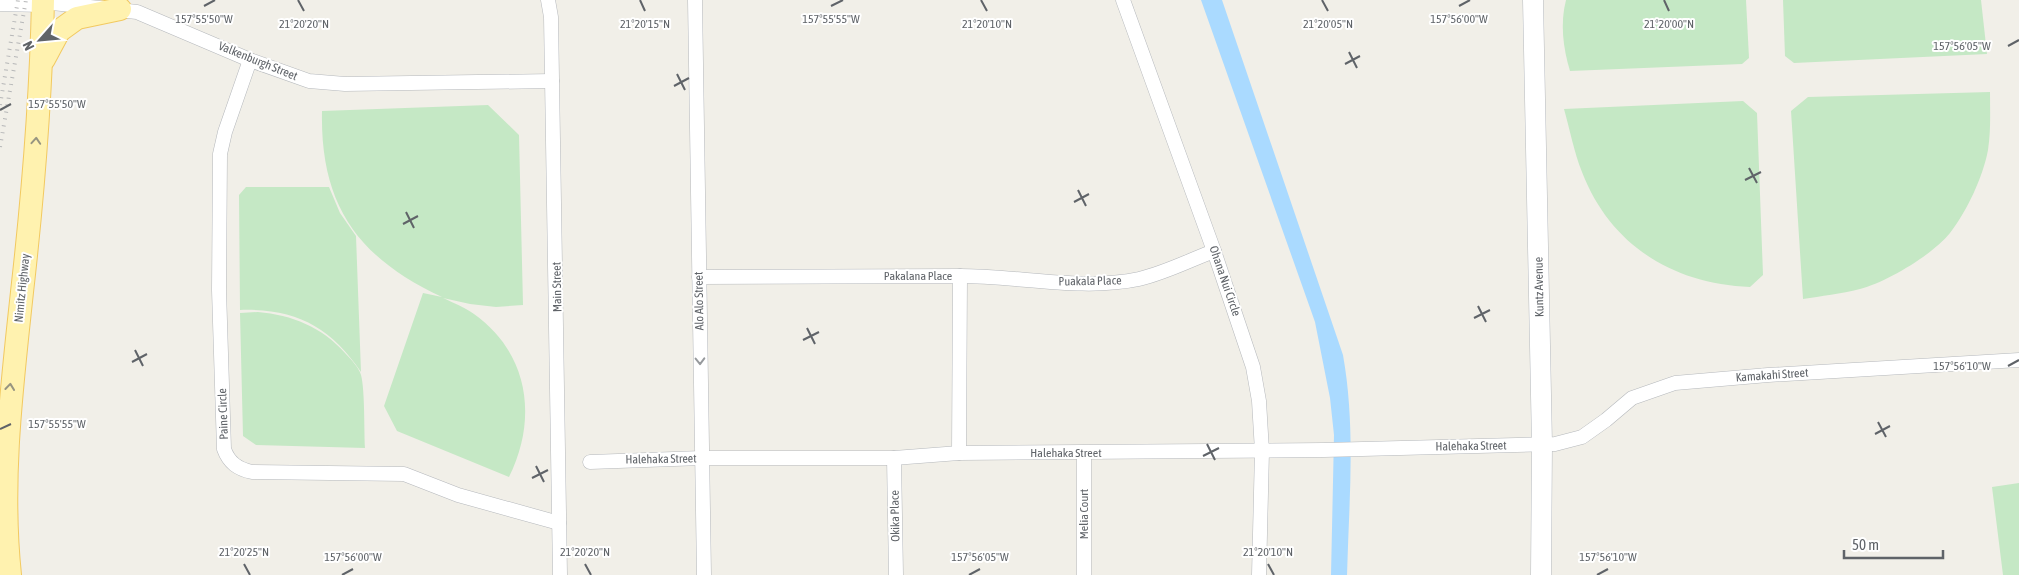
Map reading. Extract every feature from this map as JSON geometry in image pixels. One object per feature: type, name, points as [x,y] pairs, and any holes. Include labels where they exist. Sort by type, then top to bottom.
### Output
[{"type":"main road","name":"Nimitz Highway","points":[[10,575],[6,546],[4,463],[11,381],[33,190],[43,1]]},
{"type":"main road","points":[[41,65],[59,31],[76,18],[120,10]]},
{"type":"main road","points":[[0,342],[33,190]]},
{"type":"street","name":"Main Street","points":[[548,0],[552,81],[560,575]]},
{"type":"street","name":"Alo Alo Street","points":[[695,0],[704,575]]},
{"type":"street","name":"Ohana Nui Circle","points":[[1123,0],[1214,251],[1253,367],[1259,401],[1262,451],[1259,575]]},
{"type":"street","name":"Kuntz Avenue","points":[[1533,0],[1542,444],[1541,575]]},
{"type":"street","name":"Valkenburgh Street","points":[[0,1],[43,1],[137,12],[250,60],[309,81],[345,84],[552,81]]},
{"type":"street","name":"Paine Circle","points":[[250,60],[225,132],[220,154],[219,290],[224,448],[227,456],[242,470],[252,472],[404,474],[458,495],[559,523]]},
{"type":"street","name":"Puakala Place","points":[[960,276],[988,276],[1036,282],[1117,282],[1140,279],[1214,251]]},
{"type":"street","name":"Pakalana Place","points":[[699,278],[960,276],[959,453]]},
{"type":"street","name":"Kamakahi Street","points":[[1542,444],[1555,444],[1582,437],[1632,398],[1675,383],[1768,375],[2019,360]]},
{"type":"street","name":"Halehaka Street","points":[[590,462],[702,458],[894,458],[959,453],[1084,454],[1542,444]]},
{"type":"street","name":"Melia Court","points":[[1084,454],[1084,575]]},
{"type":"street","name":"Okika Place","points":[[894,458],[896,575]]},
{"type":"green space","points":[[1566,0],[1746,0],[1749,58],[1742,64],[1570,71],[1563,36]]},
{"type":"green space","points":[[1783,0],[1981,0],[1987,54],[1794,63],[1785,56]]},
{"type":"green space","points":[[1990,92],[1990,136],[1986,160],[1974,193],[1950,233],[1921,259],[1883,280],[1853,291],[1803,299],[1791,111],[1808,97]]},
{"type":"green space","points":[[1743,101],[1757,113],[1763,275],[1750,287],[1722,284],[1695,278],[1670,269],[1648,256],[1627,240],[1609,220],[1594,198],[1579,164],[1564,109]]},
{"type":"green space","points":[[488,105],[519,135],[523,305],[496,307],[443,298],[474,314],[492,330],[507,348],[517,367],[523,388],[525,410],[524,433],[509,477],[397,431],[384,406],[423,293],[442,297],[413,282],[388,265],[367,246],[350,225],[337,201],[328,174],[323,144],[322,111]]},
{"type":"green space","points":[[246,187],[329,187],[340,213],[356,236],[361,372],[337,343],[310,323],[278,313],[260,310],[240,310],[239,195]]},
{"type":"green space","points":[[258,312],[283,316],[306,324],[326,336],[347,355],[360,372],[362,382],[365,448],[256,445],[243,436],[240,313]]},
{"type":"green space","points":[[2019,483],[2019,575],[2003,575],[1992,487]]},
{"type":"water","points":[[1201,0],[1222,0],[1343,355],[1351,437],[1347,575],[1331,575],[1334,435],[1330,398],[1315,322]]},
{"type":"railway","points":[[0,105],[18,0]]},
{"type":"railway","points":[[0,147],[26,0]]}]
